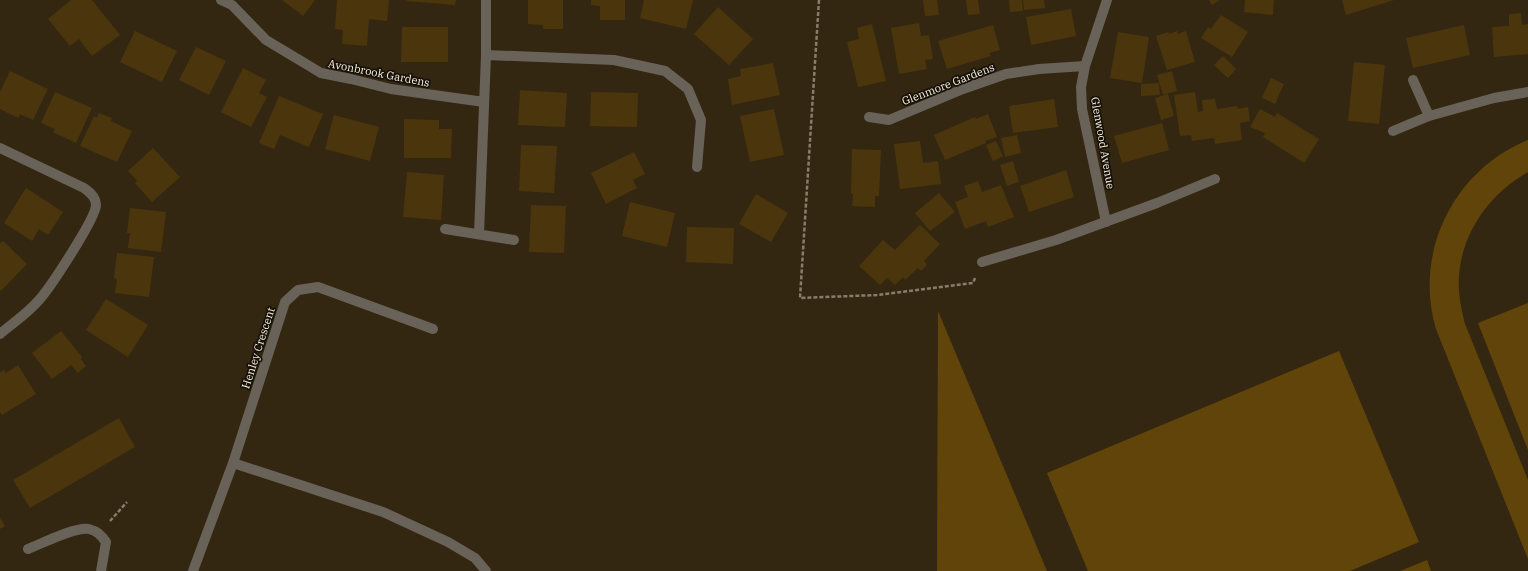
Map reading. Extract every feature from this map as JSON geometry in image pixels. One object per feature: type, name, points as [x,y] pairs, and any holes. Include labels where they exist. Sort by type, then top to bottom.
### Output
[{"type":"street","name":"Avonbrook Gardens","points":[[221,0],[232,5],[266,40],[321,73],[391,89],[484,102]]},
{"type":"street","points":[[479,234],[486,55],[486,0]]},
{"type":"street","name":"Glenwood Avenue","points":[[1106,222],[1082,109],[1081,87],[1085,66],[1107,0]]},
{"type":"street","points":[[486,55],[614,60],[665,71],[688,89],[702,120],[697,167]]},
{"type":"street","name":"Glenmore Gardens","points":[[869,117],[889,120],[963,89],[1006,74],[1039,69],[1085,66]]},
{"type":"street","points":[[1414,80],[1429,116]]},
{"type":"street","points":[[1393,131],[1429,116],[1494,98],[1528,92]]},
{"type":"street","points":[[0,148],[84,188],[93,195],[96,205],[92,218],[51,285],[38,301],[0,334]]},
{"type":"street","points":[[982,262],[1056,240],[1215,179]]},
{"type":"street","points":[[444,228],[514,240]]},
{"type":"street","name":"Henley Crescent","points":[[193,571],[233,463],[285,302],[298,290],[318,287],[433,329]]},
{"type":"street","points":[[233,463],[383,512],[448,542],[475,558],[486,571]]},
{"type":"street","points":[[28,549],[68,533],[87,529],[99,533],[106,542],[102,571]]},
{"type":"path","points":[[819,0],[800,298],[877,295],[973,283],[982,262]]},
{"type":"path","points":[[99,533],[127,502]]},
{"type":"shaded area","points":[[1528,140],[1528,172],[1497,195],[1474,226],[1466,243],[1461,261],[1459,280],[1460,303],[1465,324],[1528,480],[1528,559],[1436,329],[1430,300],[1430,271],[1435,243],[1446,217],[1460,193],[1479,171],[1502,154]]},
{"type":"shaded area","points":[[1528,303],[1528,450],[1478,323]]},
{"type":"shaded area","points":[[938,311],[1047,571],[937,571]]},
{"type":"shaded area","points":[[1339,351],[1419,542],[1350,571],[1088,571],[1047,473]]},
{"type":"shaded area","points":[[1427,560],[1431,571],[1400,571]]},
{"type":"building","points":[[71,0],[92,0],[120,35],[92,56],[79,39],[70,46],[48,19]]},
{"type":"building","points":[[282,0],[315,0],[303,16]]},
{"type":"building","points":[[337,0],[389,0],[387,21],[369,19],[367,46],[342,44],[343,30],[335,29]]},
{"type":"building","points":[[456,0],[455,5],[406,1]]},
{"type":"building","points":[[528,0],[563,0],[563,29],[543,29],[543,25],[528,24]]},
{"type":"building","points":[[591,0],[625,0],[625,20],[600,20],[600,6],[591,5]]},
{"type":"building","points":[[644,0],[693,0],[686,29],[640,18]]},
{"type":"building","points":[[923,0],[937,0],[939,15],[925,16]]},
{"type":"building","points":[[966,0],[978,0],[980,14],[968,15]]},
{"type":"building","points":[[1009,0],[1022,0],[1023,11],[1010,12]]},
{"type":"building","points":[[1023,0],[1044,0],[1045,8],[1024,10]]},
{"type":"building","points":[[1209,0],[1220,0],[1212,5]]},
{"type":"building","points":[[1245,0],[1274,0],[1273,15],[1244,12]]},
{"type":"building","points":[[1342,0],[1394,0],[1346,15]]},
{"type":"building","points":[[718,7],[753,39],[729,65],[694,34]]},
{"type":"building","points":[[1071,9],[1076,36],[1031,45],[1026,17]]},
{"type":"building","points":[[1521,13],[1522,25],[1528,24],[1528,54],[1494,57],[1492,27],[1509,26],[1509,14]]},
{"type":"building","points":[[1221,15],[1248,32],[1232,57],[1201,38],[1208,27],[1211,29]]},
{"type":"building","points":[[919,23],[921,36],[929,35],[933,59],[925,60],[927,69],[899,74],[891,28]]},
{"type":"building","points":[[872,24],[886,81],[858,87],[847,42],[859,39],[857,28]]},
{"type":"building","points":[[993,25],[1000,50],[989,53],[991,56],[947,69],[938,41]]},
{"type":"building","points":[[1464,25],[1470,55],[1413,68],[1406,38]]},
{"type":"building","points":[[402,27],[448,27],[448,62],[401,62]]},
{"type":"building","points":[[135,31],[177,51],[162,82],[120,62]]},
{"type":"building","points":[[1177,31],[1178,34],[1186,31],[1195,62],[1167,70],[1156,36]]},
{"type":"building","points":[[1118,32],[1149,37],[1142,83],[1110,78]]},
{"type":"building","points":[[196,47],[226,61],[209,95],[179,80]]},
{"type":"building","points":[[1223,56],[1236,69],[1228,78],[1214,65]]},
{"type":"building","points":[[1354,62],[1385,65],[1379,124],[1348,121]]},
{"type":"building","points":[[773,63],[780,95],[732,105],[728,79],[741,76],[740,69]]},
{"type":"building","points":[[243,68],[266,80],[259,93],[267,97],[251,127],[221,112]]},
{"type":"building","points":[[10,71],[48,89],[33,120],[20,114],[18,118],[0,109],[0,92]]},
{"type":"building","points":[[1172,71],[1177,91],[1163,95],[1157,75]]},
{"type":"building","points":[[1271,78],[1284,84],[1275,104],[1262,98]]},
{"type":"building","points":[[1159,83],[1160,95],[1141,96],[1141,84]]},
{"type":"building","points":[[520,90],[567,93],[565,127],[518,125]]},
{"type":"building","points":[[55,92],[92,108],[76,143],[53,132],[55,129],[41,123]]},
{"type":"building","points":[[591,92],[638,93],[637,127],[590,126]]},
{"type":"building","points":[[1195,92],[1198,112],[1203,111],[1202,100],[1215,99],[1217,109],[1237,106],[1238,109],[1248,107],[1250,121],[1240,123],[1242,140],[1215,144],[1214,138],[1192,141],[1191,135],[1180,136],[1174,95]]},
{"type":"building","points":[[1168,94],[1174,116],[1161,120],[1155,98]]},
{"type":"building","points":[[279,96],[323,114],[309,147],[280,135],[274,149],[259,143]]},
{"type":"building","points":[[1054,99],[1058,127],[1013,133],[1009,106]]},
{"type":"building","points":[[774,109],[784,155],[750,162],[740,116]]},
{"type":"building","points":[[1260,109],[1275,117],[1277,113],[1319,139],[1304,163],[1263,137],[1265,133],[1250,127]]},
{"type":"building","points":[[99,113],[112,118],[111,121],[132,131],[117,162],[80,146],[94,116],[97,118]]},
{"type":"building","points":[[988,114],[997,137],[945,160],[934,135],[975,117],[976,119]]},
{"type":"building","points":[[334,115],[379,127],[370,161],[325,149]]},
{"type":"building","points":[[404,119],[439,120],[439,129],[452,129],[451,158],[404,158]]},
{"type":"building","points":[[1162,123],[1169,150],[1122,163],[1114,136]]},
{"type":"building","points":[[1017,135],[1021,153],[1005,157],[1001,138]]},
{"type":"building","points":[[920,141],[923,163],[938,161],[941,184],[900,189],[894,144]]},
{"type":"building","points":[[996,141],[1003,156],[993,161],[986,145]]},
{"type":"building","points":[[521,145],[557,146],[554,193],[519,191]]},
{"type":"building","points":[[153,148],[180,177],[152,202],[135,183],[137,181],[128,171]]},
{"type":"building","points":[[852,149],[881,150],[879,196],[875,196],[875,207],[852,206]]},
{"type":"building","points":[[634,152],[645,174],[633,180],[637,188],[606,204],[591,173]]},
{"type":"building","points":[[1013,161],[1019,182],[1007,186],[1000,165]]},
{"type":"building","points":[[1066,170],[1074,197],[1029,212],[1020,186]]},
{"type":"building","points":[[407,172],[444,175],[441,220],[403,217]]},
{"type":"building","points":[[978,181],[982,192],[1001,185],[1014,217],[988,227],[986,221],[965,229],[955,202],[968,197],[964,186]]},
{"type":"building","points":[[26,188],[63,212],[48,235],[39,229],[32,241],[4,223]]},
{"type":"building","points":[[939,193],[955,212],[930,231],[915,213]]},
{"type":"building","points":[[756,194],[788,213],[771,242],[739,224]]},
{"type":"building","points":[[630,202],[675,213],[667,247],[622,236]]},
{"type":"building","points":[[531,205],[566,206],[564,253],[529,252]]},
{"type":"building","points":[[130,208],[166,212],[161,252],[128,248],[130,233],[127,233]]},
{"type":"building","points":[[920,225],[940,244],[924,261],[927,265],[921,271],[918,268],[905,280],[903,277],[895,285],[887,278],[880,285],[859,266],[883,240],[895,250]]},
{"type":"building","points":[[687,227],[734,228],[733,264],[686,262]]},
{"type":"building","points":[[3,241],[27,264],[1,291],[0,243]]},
{"type":"building","points":[[117,253],[154,257],[149,297],[115,293],[117,279],[114,278]]},
{"type":"building","points":[[106,299],[148,325],[128,357],[86,330]]},
{"type":"building","points":[[61,331],[82,357],[81,359],[86,366],[78,373],[71,365],[52,379],[32,353]]},
{"type":"building","points":[[18,365],[36,394],[2,415],[0,412],[0,373],[4,370],[6,373]]},
{"type":"building","points":[[119,418],[135,447],[30,508],[13,480]]},
{"type":"building","points":[[0,518],[5,526],[0,529]]}]
